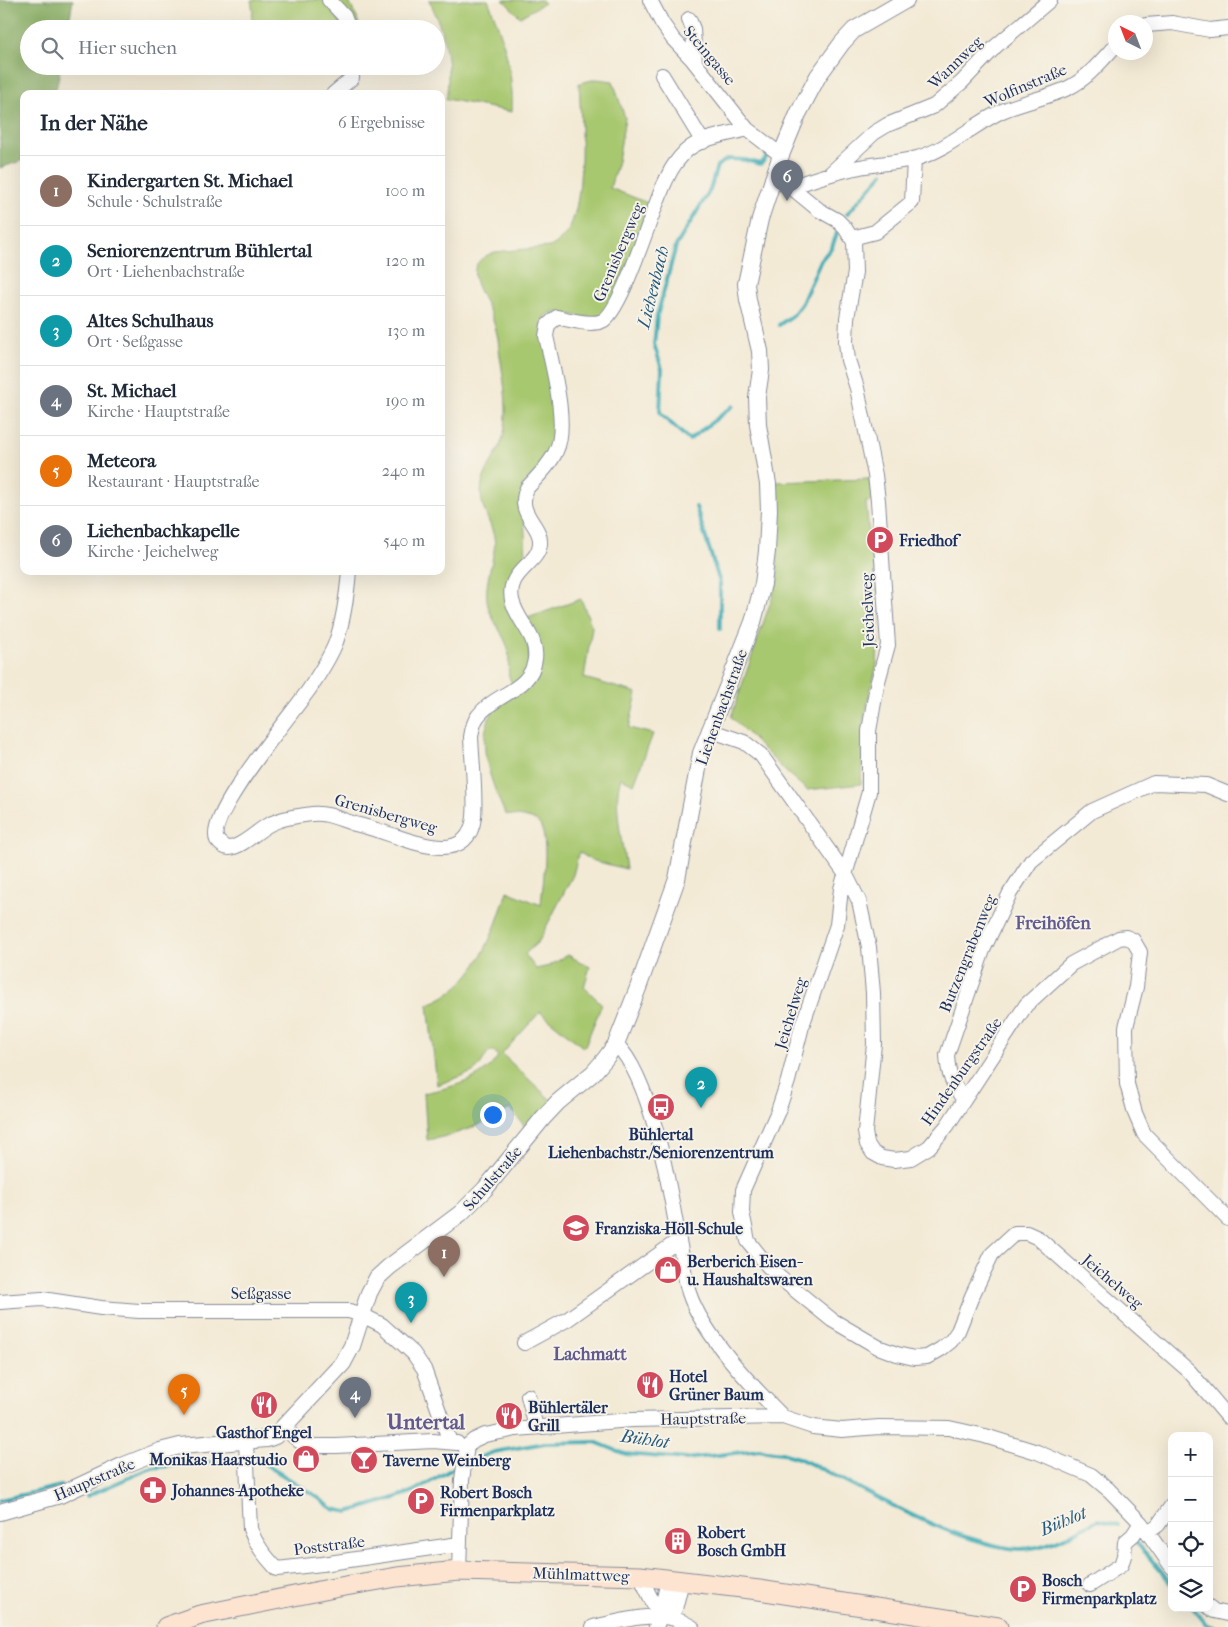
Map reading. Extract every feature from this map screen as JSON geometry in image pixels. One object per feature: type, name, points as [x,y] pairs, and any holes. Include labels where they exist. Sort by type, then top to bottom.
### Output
[{"type":"main road","name":"Mühlmattweg","points":[[166,1627],[200,1615],[334,1588],[398,1577],[459,1571],[640,1576],[759,1590],[998,1627]]},
{"type":"street","points":[[329,0],[346,20]]},
{"type":"street","name":"Steingasse","points":[[650,0],[672,38],[695,63],[747,130]]},
{"type":"street","name":"Liehenbachstraße","points":[[616,1044],[677,879],[701,753],[753,622],[763,584],[767,551],[768,484],[758,425],[757,398],[761,370],[760,351],[746,284],[760,219],[781,155],[798,114],[818,76],[854,30],[906,0]]},
{"type":"street","name":"Wannweg","points":[[830,174],[874,133],[888,125],[934,106],[962,82],[1002,41],[1050,0]]},
{"type":"street","points":[[689,19],[693,29],[695,63]]},
{"type":"street","points":[[1153,24],[1172,23],[1210,30],[1228,28]]},
{"type":"street","name":"Wolfinstraße","points":[[791,187],[859,167],[914,159],[941,148],[1000,112],[1068,89],[1085,78],[1108,54]]},
{"type":"street","points":[[338,90],[352,78],[352,75]]},
{"type":"street","points":[[662,75],[703,142]]},
{"type":"street","points":[[747,130],[781,155]]},
{"type":"street","name":"Grenisbergweg","points":[[349,575],[346,606],[336,642],[310,688],[272,736],[223,811],[216,833],[217,840],[223,847],[236,846],[269,824],[291,817],[319,813],[415,843],[434,847],[450,847],[463,842],[470,832],[474,816],[471,737],[477,716],[505,694],[526,682],[532,673],[535,659],[533,638],[516,610],[512,599],[516,575],[534,556],[540,544],[539,536],[527,514],[524,494],[550,461],[556,451],[560,438],[560,414],[546,336],[548,325],[557,318],[580,322],[602,322],[611,314],[632,268],[667,176],[688,150],[703,142],[747,130]]},
{"type":"street","points":[[772,179],[791,187],[819,210],[837,220],[852,238],[875,232],[912,202],[914,159]]},
{"type":"street","name":"Jeichelweg","points":[[852,238],[854,242],[855,272],[847,318],[846,342],[848,360],[856,388],[876,484],[888,645],[877,684],[869,731],[868,792],[841,889],[837,925],[802,1026],[788,1080],[766,1138],[743,1190],[742,1212],[748,1240],[779,1277],[832,1320],[878,1348],[914,1358],[927,1357],[951,1341],[958,1331],[992,1254],[1016,1233],[1028,1233],[1038,1238],[1189,1371],[1228,1417]]},
{"type":"street","name":"Hindenburgstraße","points":[[709,730],[744,742],[761,755],[846,875],[859,901],[869,947],[873,993],[874,1044],[865,1132],[866,1144],[873,1153],[882,1158],[894,1160],[911,1158],[928,1147],[946,1126],[1026,1006],[1071,964],[1119,938],[1126,937],[1133,940],[1140,952],[1136,987],[1126,1027],[1127,1084],[1135,1113],[1144,1134],[1228,1219]]},
{"type":"street","name":"Butzengrabenweg","points":[[964,1100],[955,1088],[948,1071],[947,1056],[983,950],[1010,893],[1031,861],[1092,811],[1154,783],[1206,786],[1228,794]]},
{"type":"street","points":[[616,1044],[625,1053],[639,1082],[651,1115],[662,1156],[688,1291],[696,1310],[707,1328],[757,1391],[783,1417]]},
{"type":"street","name":"Schulstraße","points":[[284,1428],[343,1363],[352,1346],[369,1293],[377,1278],[461,1213],[485,1189],[558,1102],[593,1072],[616,1044]]},
{"type":"street","points":[[524,1343],[568,1319],[679,1240]]},
{"type":"street","name":"Seßgasse","points":[[0,1302],[42,1300],[139,1311],[349,1311],[362,1315],[393,1333],[413,1353],[424,1369],[450,1442]]},
{"type":"street","points":[[528,1396],[536,1427]]},
{"type":"street","name":"Hauptstraße","points":[[466,1450],[474,1440],[516,1429],[632,1420],[783,1417],[813,1427],[842,1430],[932,1426],[949,1428],[985,1436],[1037,1452],[1091,1475],[1109,1490],[1137,1533],[1168,1562]]},
{"type":"street","points":[[284,1428],[299,1441],[309,1446],[450,1442],[466,1450],[462,1480],[459,1571]]},
{"type":"street","name":"Hauptstraße","points":[[0,1512],[60,1495],[122,1466],[160,1451],[180,1446],[246,1447],[276,1436],[284,1428]]},
{"type":"street","name":"Poststraße","points":[[246,1447],[250,1529],[254,1540],[263,1554],[277,1569],[459,1544]]},
{"type":"street","points":[[1090,1585],[1121,1565],[1137,1533],[1158,1525],[1168,1511]]},
{"type":"street","points":[[640,1576],[658,1622]]},
{"type":"street","points":[[658,1622],[674,1608],[675,1581]]},
{"type":"street","points":[[1213,1610],[1228,1614]]},
{"type":"street","points":[[593,1627],[642,1618],[658,1622],[675,1619],[692,1627]]},
{"type":"green space","points":[[0,0],[73,0],[70,20],[20,20],[20,75],[59,75],[56,90],[20,90],[20,161],[0,168]]},
{"type":"green space","points":[[251,0],[322,0],[339,20],[251,20],[253,11]]},
{"type":"green space","points":[[332,0],[348,0],[358,20],[346,20]]},
{"type":"green space","points":[[429,0],[488,0],[498,27],[509,69],[512,112],[446,99],[448,73],[445,48],[445,20],[438,20]]},
{"type":"green space","points":[[503,0],[542,0],[544,3],[520,17]]},
{"type":"green space","points":[[597,79],[613,81],[625,118],[618,161],[610,188],[653,205],[608,310],[598,319],[553,312],[544,317],[542,322],[557,412],[552,452],[523,487],[526,559],[512,577],[531,647],[526,676],[512,683],[508,671],[508,649],[488,606],[487,583],[495,544],[483,506],[481,493],[484,478],[503,437],[506,413],[505,388],[498,339],[490,313],[477,285],[475,270],[478,263],[484,257],[495,252],[550,247],[561,240],[569,229],[578,198],[580,178],[579,83]]},
{"type":"green space","points":[[870,479],[874,501],[866,502],[871,557],[876,562],[879,617],[877,665],[864,718],[861,784],[807,790],[786,772],[731,717],[778,580],[776,482]]},
{"type":"green space","points":[[581,599],[592,627],[584,678],[637,693],[629,728],[653,734],[634,784],[621,778],[619,788],[618,811],[626,869],[591,860],[579,852],[573,875],[539,941],[525,954],[536,969],[549,966],[568,955],[590,967],[584,987],[602,1004],[584,1048],[540,1012],[502,1054],[552,1101],[527,1129],[510,1109],[460,1132],[427,1140],[424,1093],[466,1082],[492,1065],[498,1056],[495,1052],[491,1051],[473,1072],[437,1085],[428,1004],[458,986],[470,973],[489,941],[507,891],[541,905],[545,860],[544,836],[541,827],[536,821],[505,814],[487,764],[485,738],[487,725],[495,708],[510,696],[532,683],[525,619]]},
{"type":"waterway","name":"Liehenbach","points":[[733,406],[689,440],[660,413],[662,369],[654,344],[657,316],[676,246],[710,190],[717,166],[728,159],[745,160],[761,164],[769,154]]},
{"type":"waterway","points":[[847,214],[883,173]]},
{"type":"waterway","points":[[779,325],[793,315],[802,303],[821,260],[832,247],[837,233]]},
{"type":"waterway","name":"Liehenbach","points":[[696,507],[720,583],[720,629]]},
{"type":"waterway","name":"Bühlot","points":[[468,1462],[494,1452],[545,1443],[595,1442],[625,1454],[686,1459],[759,1450],[782,1453],[798,1458],[932,1524],[999,1547],[1020,1549],[1040,1546],[1060,1539],[1098,1520],[1118,1525]]},
{"type":"waterway","name":"Bühlot","points":[[87,1496],[151,1468],[192,1463],[260,1461],[313,1494],[333,1509],[348,1512],[414,1491],[461,1464]]},
{"type":"waterway","name":"Bühlot","points":[[0,1500],[61,1486]]},
{"type":"waterway","name":"Bühlot","points":[[1136,1542],[1168,1579]]},
{"type":"waterway","name":"Bühlot","points":[[1196,1612],[1206,1624],[1214,1627]]},
{"type":"place","name":"Liehenbachkapelle","points":[[787,201]]},
{"type":"place","name":"Friedhof","points":[[880,540]]},
{"type":"place","name":"Bühlertal Liehenbachstr./Seniorenzentrum","points":[[661,1107]]},
{"type":"place","name":"Seniorenzentrum Bühlertal","points":[[701,1108]]},
{"type":"place","name":"Franziska-Höll-Schule","points":[[576,1228]]},
{"type":"place","name":"Berberich Eisen- u. Haushaltswaren","points":[[668,1270]]},
{"type":"place","name":"Kindergarten St. Michael","points":[[444,1277]]},
{"type":"place","name":"Altes Schulhaus","points":[[411,1323]]},
{"type":"place","name":"Hotel Grüner Baum","points":[[650,1385]]},
{"type":"place","name":"Gasthof Engel","points":[[264,1405]]},
{"type":"place","name":"Meteora","points":[[184,1415]]},
{"type":"place","name":"Bühlertäler Grill","points":[[509,1416]]},
{"type":"place","name":"St. Michael","points":[[355,1418]]},
{"type":"place","name":"Monikas Haarstudio","points":[[306,1459]]},
{"type":"place","name":"Taverne Weinberg","points":[[364,1460]]},
{"type":"place","name":"Johannes-Apotheke","points":[[153,1490]]},
{"type":"place","name":"Robert Bosch Firmenparkplatz","points":[[421,1501]]},
{"type":"place","name":"Robert Bosch GmbH","points":[[678,1541]]},
{"type":"place","name":"Bosch Firmenparkplatz","points":[[1023,1589]]},
{"type":"district","name":"Freihöfen","points":[[1053,923]]},
{"type":"district","name":"Lachmatt","points":[[590,1354]]},
{"type":"district","name":"Untertal","points":[[426,1422]]}]
